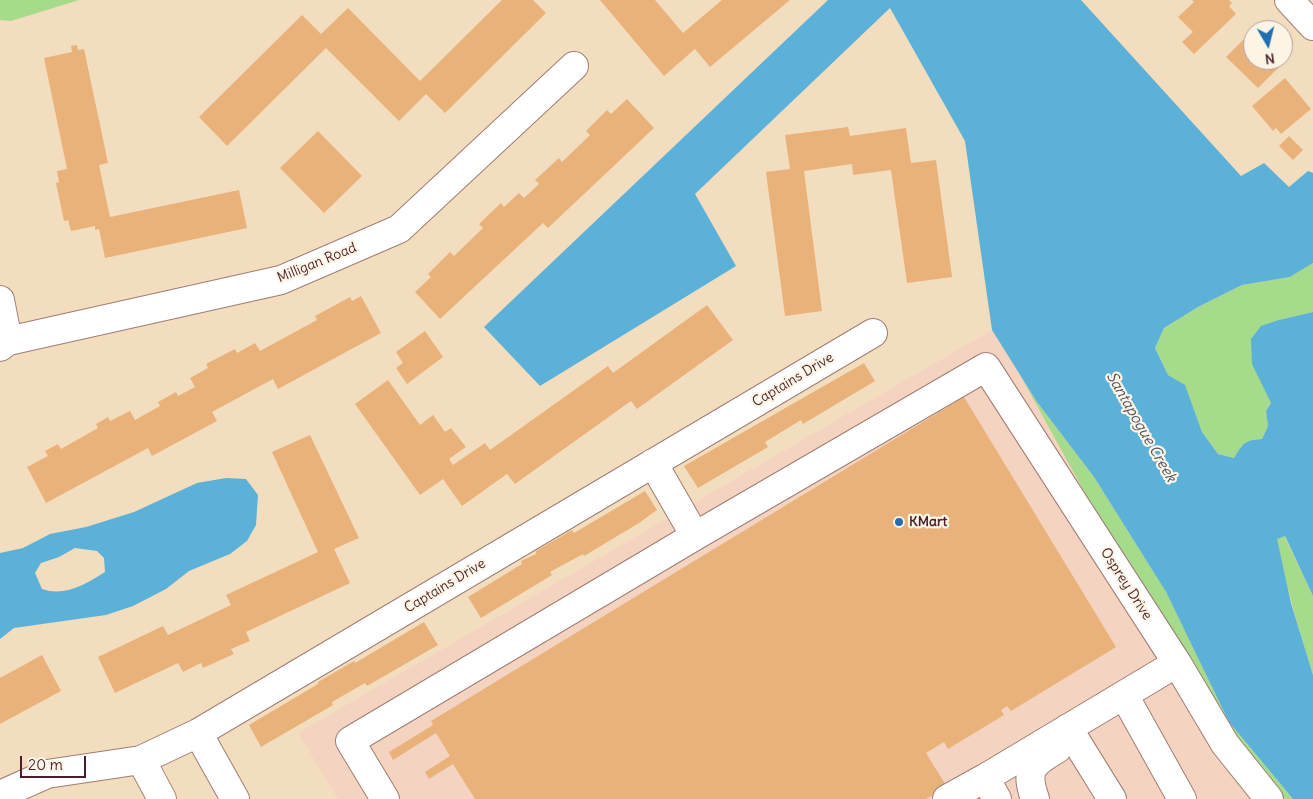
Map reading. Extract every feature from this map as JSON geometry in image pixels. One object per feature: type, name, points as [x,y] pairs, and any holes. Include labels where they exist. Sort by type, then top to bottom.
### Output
[{"type":"street","points":[[1289,0],[1313,26]]},
{"type":"street","name":"Milligan Road","points":[[4,344],[281,280],[399,229],[574,66]]},
{"type":"street","points":[[0,300],[4,344]]},
{"type":"street","name":"Captains Drive","points":[[0,795],[47,774],[141,760],[198,733],[873,333]]},
{"type":"street","name":"Osprey Drive","points":[[695,536],[986,367],[1177,663],[1225,744],[1269,799]]},
{"type":"street","points":[[385,799],[350,741],[695,536],[653,463]]},
{"type":"street","points":[[1035,799],[1029,782],[1031,772],[1038,760],[1124,694],[1177,663]]},
{"type":"street","points":[[1124,694],[1182,799]]},
{"type":"street","points":[[198,733],[235,799]]},
{"type":"street","points":[[947,799],[991,788],[1071,734]]},
{"type":"street","points":[[1071,734],[1112,799]]},
{"type":"street","points":[[141,760],[162,799]]},
{"type":"shaded area","name":"KMart","points":[[992,330],[1037,402],[1273,799],[338,799],[298,733]]},
{"type":"green space","points":[[0,0],[79,0],[11,21],[0,20]]},
{"type":"green space","points":[[1313,263],[1313,312],[1279,320],[1263,385],[1271,403],[1266,411],[1268,426],[1262,439],[1245,443],[1234,458],[1218,454],[1202,432],[1185,386],[1168,375],[1155,348],[1164,328],[1198,307],[1242,285],[1290,277]]},
{"type":"green space","points":[[1020,375],[1037,402],[1094,477],[1166,592],[1229,722],[1293,799],[1278,799],[1227,738],[1129,573]]},
{"type":"green space","points":[[1284,535],[1313,596],[1313,675],[1276,539]]},
{"type":"water","name":"Santapogue Creek","points":[[828,0],[1081,0],[1241,176],[1264,163],[1289,187],[1308,171],[1313,173],[1313,263],[1290,277],[1242,285],[1198,307],[1164,328],[1155,348],[1168,375],[1185,385],[1202,432],[1218,454],[1234,458],[1245,443],[1262,439],[1268,426],[1266,411],[1271,403],[1252,364],[1251,339],[1261,326],[1313,312],[1313,596],[1285,536],[1277,539],[1291,603],[1313,675],[1313,799],[1293,799],[1229,722],[1166,592],[1094,477],[1037,402],[992,330],[965,141],[890,8],[695,194],[736,266],[540,386],[484,327]]},
{"type":"water","points":[[226,478],[246,479],[258,495],[256,525],[247,541],[230,554],[189,571],[166,589],[133,606],[106,615],[14,628],[0,639],[0,553],[23,548],[50,534],[86,527],[134,512],[197,483]],"holes":[[[75,548],[97,551],[104,558],[105,572],[75,588],[59,591],[42,589],[35,573],[41,563],[59,557]]]},
{"type":"building","points":[[502,0],[533,0],[546,13],[445,113],[426,94],[399,121],[326,48],[227,146],[199,117],[302,15],[321,34],[348,8],[420,81]]},
{"type":"building","points":[[600,0],[655,0],[683,33],[722,0],[790,0],[710,67],[695,49],[664,76]]},
{"type":"building","points":[[1192,0],[1229,0],[1232,3],[1229,6],[1236,14],[1194,54],[1182,42],[1193,32],[1178,17],[1194,2]]},
{"type":"building","points":[[1243,40],[1243,70],[1276,70],[1258,88],[1226,57]]},
{"type":"building","points":[[77,45],[78,50],[84,49],[108,163],[99,165],[110,217],[239,190],[247,228],[105,258],[99,229],[95,230],[95,226],[71,231],[68,220],[64,221],[56,183],[59,182],[57,171],[67,169],[44,58],[72,52],[71,46]]},
{"type":"building","points":[[1285,78],[1311,109],[1281,134],[1276,128],[1273,131],[1252,106]]},
{"type":"building","points":[[627,99],[654,128],[548,228],[543,223],[440,319],[415,292],[431,277],[428,274],[450,252],[454,256],[483,228],[479,224],[501,203],[504,207],[519,193],[524,198],[539,184],[535,180],[559,158],[562,162],[590,135],[586,131],[607,110],[611,114]]},
{"type":"building","points":[[848,127],[850,136],[906,128],[911,163],[936,160],[952,277],[907,283],[891,170],[853,175],[852,164],[804,171],[822,311],[785,316],[766,172],[790,169],[785,135]]},
{"type":"building","points":[[318,131],[362,176],[324,213],[280,168]]},
{"type":"building","points":[[1289,136],[1303,150],[1293,160],[1279,146]]},
{"type":"building","points":[[361,296],[381,333],[278,389],[273,379],[212,412],[217,421],[152,456],[148,448],[46,503],[27,467],[48,456],[45,451],[58,444],[61,449],[98,428],[96,424],[108,417],[110,421],[130,411],[135,420],[160,406],[158,402],[176,392],[178,396],[195,387],[190,378],[208,368],[206,364],[235,349],[237,353],[255,343],[260,351],[317,320],[315,316],[350,297],[352,301]]},
{"type":"building","points":[[707,305],[733,340],[637,409],[631,401],[515,484],[507,474],[462,506],[443,479],[420,495],[355,404],[388,380],[420,425],[433,415],[445,432],[451,428],[466,447],[449,459],[453,465],[485,443],[490,450],[608,366],[613,373]]},
{"type":"building","points":[[425,331],[443,357],[407,384],[396,368],[403,363],[396,352]]},
{"type":"building","points":[[864,363],[875,381],[803,424],[801,420],[765,442],[768,447],[698,488],[684,466]]},
{"type":"building","name":"KMart","points":[[964,397],[1116,647],[1011,711],[1007,706],[1001,710],[1004,715],[948,749],[944,742],[926,753],[947,787],[926,799],[475,799],[453,764],[429,779],[425,772],[450,756],[436,733],[393,760],[389,752],[433,725],[431,721]]},
{"type":"building","points":[[310,435],[359,538],[334,549],[350,583],[246,632],[250,641],[231,649],[234,654],[203,668],[201,663],[183,672],[178,663],[115,693],[98,657],[163,626],[168,635],[231,605],[226,595],[318,552],[272,452]]},
{"type":"building","points":[[645,491],[657,510],[584,556],[583,554],[550,572],[552,575],[481,618],[468,597],[522,564],[521,561],[536,554],[536,551],[572,530],[574,533]]},
{"type":"building","points":[[424,622],[438,645],[367,686],[365,683],[332,702],[333,705],[261,747],[249,725],[318,684],[318,682],[354,661],[355,663]]},
{"type":"building","points":[[42,655],[61,691],[0,724],[0,678]]},
{"type":"place","name":"KMart","points":[[899,522]]}]
